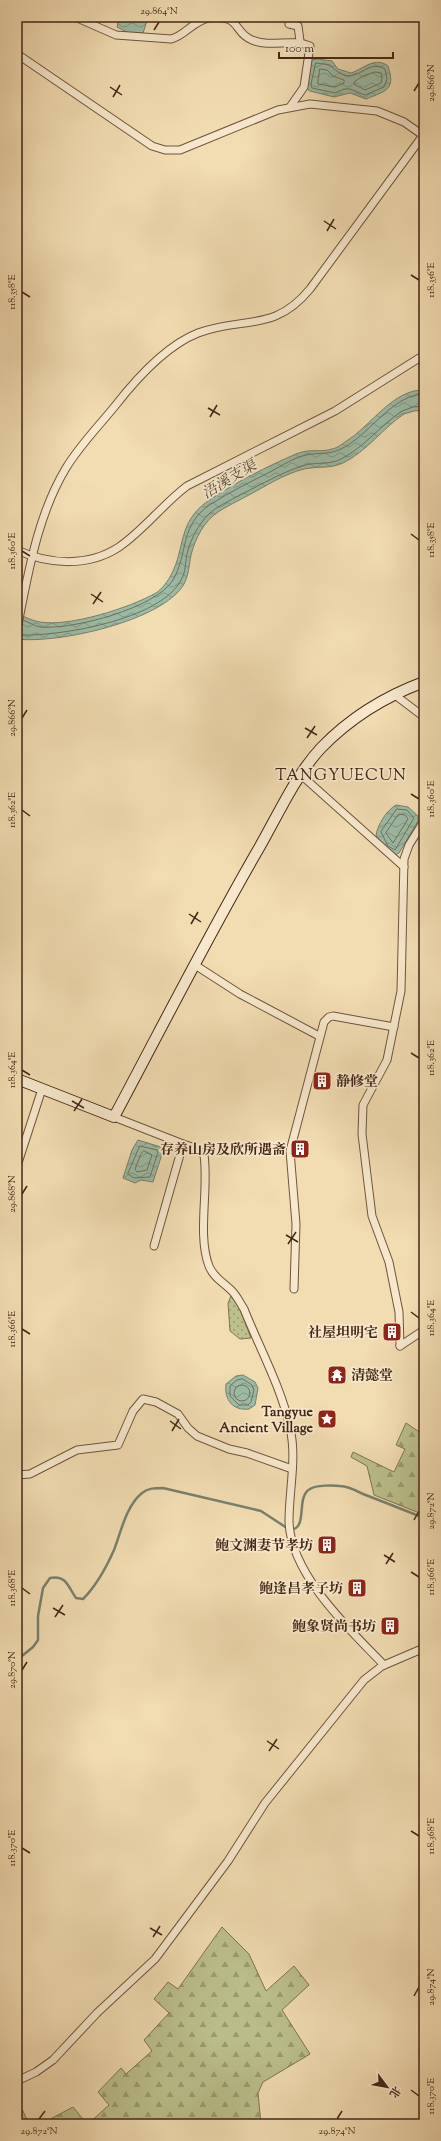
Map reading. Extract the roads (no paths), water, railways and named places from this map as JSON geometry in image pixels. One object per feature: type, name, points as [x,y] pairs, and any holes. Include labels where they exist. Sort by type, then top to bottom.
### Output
[{"type":"main road","points":[[17,1079],[114,1117],[239,882],[301,775],[320,749],[337,733],[359,716],[395,695],[424,682]]},
{"type":"street","points":[[75,17],[116,35],[171,39],[179,36],[202,20],[220,18],[234,22],[243,34],[253,40],[269,44],[300,41],[310,46],[304,87],[290,107]]},
{"type":"street","points":[[290,17],[289,24],[298,26],[300,41]]},
{"type":"street","points":[[17,54],[152,146],[165,150],[180,150],[266,114],[290,107],[320,104],[368,109],[394,117],[424,135],[310,289],[296,304],[281,314],[265,321],[207,331],[191,337],[156,361],[134,380],[82,445],[66,469],[46,512],[33,557],[17,629]]},
{"type":"street","points":[[17,550],[33,557],[55,562],[89,559],[112,551],[127,540],[171,498],[187,486],[335,411],[424,355]]},
{"type":"street","points":[[395,695],[424,717]]},
{"type":"street","points":[[301,775],[404,867]]},
{"type":"street","points":[[424,821],[410,845],[404,859],[401,991],[387,1060],[363,1105],[362,1134],[372,1216],[389,1262],[399,1312],[400,1346],[424,1330]]},
{"type":"street","points":[[195,965],[240,994],[319,1036]]},
{"type":"street","points":[[294,1289],[296,1224],[290,1151],[319,1036],[327,1018],[333,1016],[394,1027]]},
{"type":"street","points":[[17,1166],[42,1089]]},
{"type":"street","points":[[114,1117],[195,1148],[204,1155],[206,1171],[204,1240],[206,1256],[215,1276],[235,1295],[244,1309],[286,1412],[292,1439],[290,1529],[296,1554],[336,1617],[384,1665]]},
{"type":"street","points":[[154,1246],[183,1144]]},
{"type":"street","points":[[17,1475],[30,1474],[77,1450],[118,1446],[132,1411],[143,1399],[156,1402],[178,1414],[188,1428],[197,1436],[292,1469]]},
{"type":"street","points":[[17,2081],[36,2072],[53,2060],[97,2012],[155,1959],[228,1861],[265,1803],[364,1680],[384,1665],[424,1648]]},
{"type":"water","points":[[119,17],[148,18],[143,33],[129,33],[117,27]]},
{"type":"water","points":[[318,59],[332,61],[338,69],[351,73],[369,64],[378,62],[383,63],[388,66],[391,80],[390,85],[379,94],[366,99],[350,93],[334,97],[310,91],[306,88],[311,60]]},
{"type":"water","points":[[424,390],[424,410],[404,414],[359,453],[343,463],[329,467],[304,469],[289,474],[218,512],[208,520],[195,543],[184,584],[172,597],[155,609],[132,619],[82,634],[35,640],[17,639],[17,614],[40,622],[67,622],[99,615],[131,605],[156,593],[165,585],[176,565],[191,518],[198,509],[208,501],[251,475],[296,454],[306,451],[336,448],[357,434],[393,401],[413,391]]},
{"type":"water","points":[[396,805],[408,807],[418,816],[418,821],[399,853],[395,855],[381,843],[376,836],[378,827],[383,818],[389,810]]},
{"type":"water","points":[[138,1140],[164,1148],[153,1182],[141,1180],[135,1183],[123,1178],[132,1150]]},
{"type":"water","points":[[243,1375],[255,1382],[258,1388],[255,1405],[249,1409],[234,1406],[226,1395],[226,1384],[236,1376]]},
{"type":"waterway","points":[[17,1660],[33,1647],[38,1640],[38,1616],[43,1588],[50,1578],[60,1578],[64,1580],[76,1598],[83,1599],[97,1582],[108,1563],[128,1512],[136,1498],[144,1491],[149,1489],[163,1488],[261,1511],[290,1530],[296,1528],[299,1524],[303,1499],[306,1493],[310,1489],[325,1486],[343,1486],[424,1518]]},
{"type":"place","name":"静修堂","points":[[322,1081]]},
{"type":"place","name":"存养山房及欣所遇斋","points":[[300,1149]]},
{"type":"place","name":"社屋坦明宅","points":[[392,1332]]},
{"type":"place","name":"清懿堂","points":[[337,1375]]},
{"type":"place","name":"Tangyue Ancient Village","points":[[327,1419]]},
{"type":"place","name":"鲍文渊妻节孝坊","points":[[327,1545]]},
{"type":"place","name":"鲍逢昌孝子坊","points":[[357,1588]]},
{"type":"place","name":"鲍象贤尚书坊","points":[[390,1626]]},
{"type":"district","name":"TANGYUECUN","points":[[341,774]]},
{"type":"water label","name":"浯溪支渠","points":[[229,479]]}]
